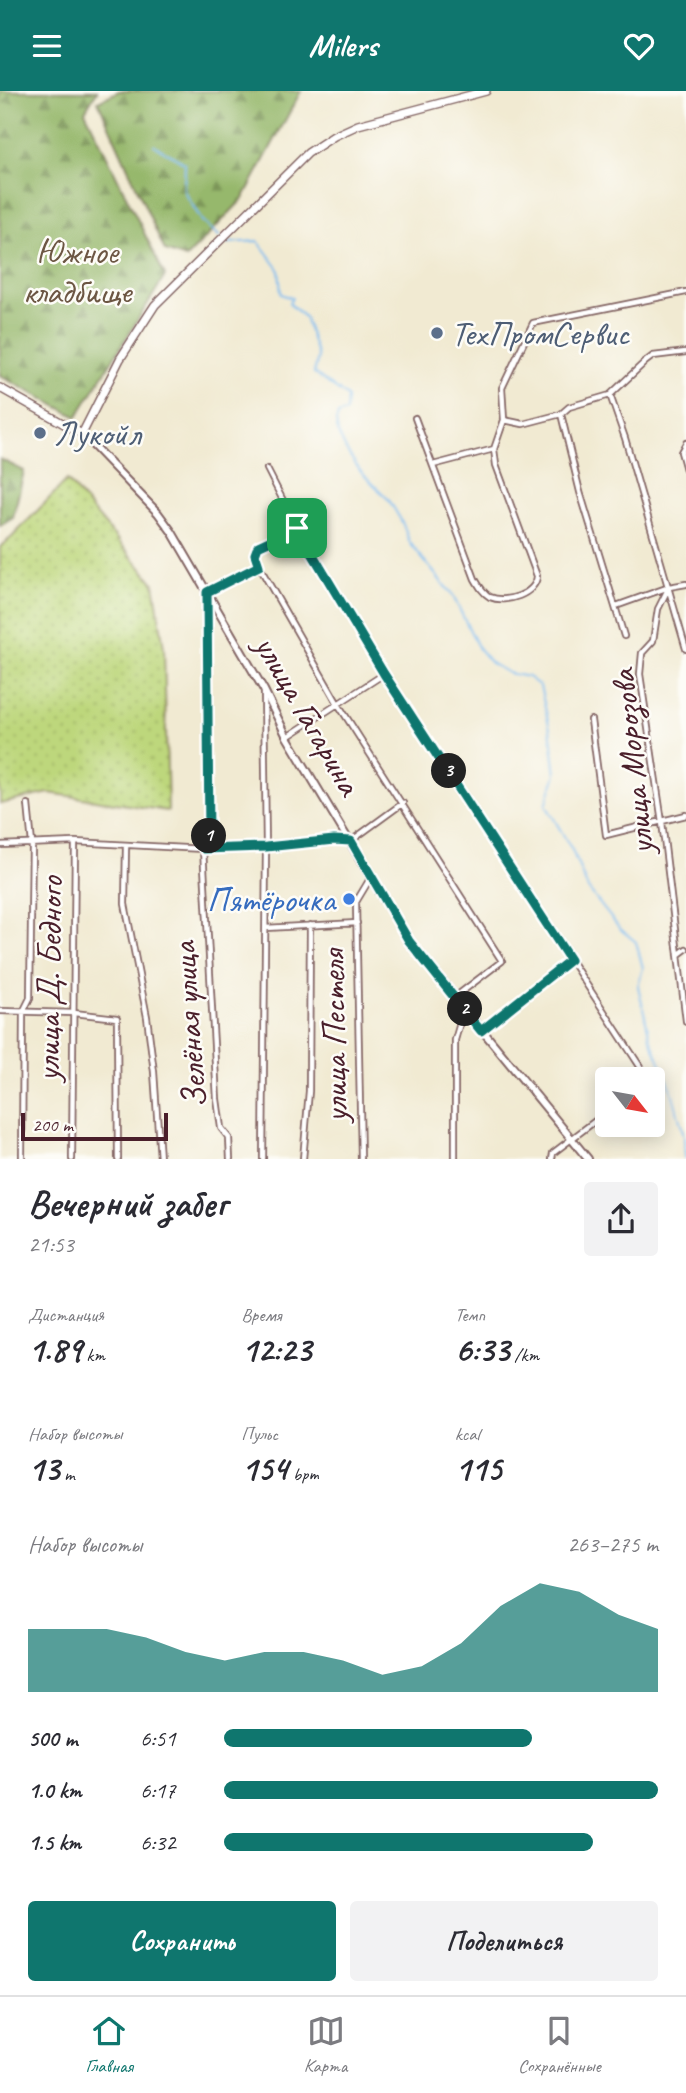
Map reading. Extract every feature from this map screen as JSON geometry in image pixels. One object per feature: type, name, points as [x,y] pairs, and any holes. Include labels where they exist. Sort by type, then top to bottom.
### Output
[{"type":"main road","points":[[0,388],[82,434],[120,359],[155,305],[308,153],[334,136],[358,125],[486,91]]},
{"type":"main road","name":"улица Гагарина","points":[[82,434],[158,513],[207,592],[264,690],[287,737],[409,941],[588,1159]]},
{"type":"street","points":[[415,418],[475,579],[482,590],[500,600],[532,589],[537,583],[537,576],[496,465],[494,449],[504,420],[502,389],[533,323],[686,292]]},
{"type":"street","points":[[504,420],[523,424],[561,414],[569,407],[610,395],[653,356],[686,352]]},
{"type":"street","points":[[610,395],[686,649]]},
{"type":"street","name":"улица Морозова","points":[[561,414],[580,492],[624,636]]},
{"type":"street","points":[[686,443],[681,452],[686,470]]},
{"type":"street","points":[[432,465],[494,449]]},
{"type":"street","points":[[267,469],[297,528],[384,674],[640,1067]]},
{"type":"street","points":[[297,528],[258,546],[255,554],[259,566],[338,704],[502,961],[455,997]]},
{"type":"street","points":[[207,592],[259,566]]},
{"type":"street","points":[[616,606],[669,587],[686,584]]},
{"type":"street","name":"улица Морозова","points":[[669,587],[658,609],[653,641],[642,653],[640,674],[662,822],[686,1021]]},
{"type":"street","name":"Зелёная улица","points":[[207,592],[209,839],[204,849],[217,1099],[221,1128],[229,1138],[230,1159]]},
{"type":"street","points":[[287,737],[384,674]]},
{"type":"street","points":[[263,1159],[266,928],[264,690]]},
{"type":"street","points":[[591,720],[606,835],[686,815]]},
{"type":"street","points":[[0,845],[75,842],[204,849],[351,841],[403,803]]},
{"type":"street","points":[[22,1159],[23,1012],[30,998],[32,844],[28,804]]},
{"type":"street","name":"улица Д. Бедного","points":[[72,1159],[75,842]]},
{"type":"street","points":[[126,846],[125,904],[147,1017],[160,1159]]},
{"type":"street","name":"улица Пестеля","points":[[361,1159],[356,902],[371,876]]},
{"type":"street","points":[[266,928],[357,923]]},
{"type":"street","points":[[303,1159],[309,1091],[310,925]]},
{"type":"street","points":[[678,955],[686,949]]},
{"type":"street","points":[[481,1031],[570,960]]},
{"type":"street","points":[[455,1159],[455,1040],[464,1009]]},
{"type":"street","points":[[0,1011],[74,1013],[117,1018],[118,1159]]},
{"type":"street","points":[[552,1159],[553,1153],[595,1121]]},
{"type":"green space","name":"Южное кладбище","points":[[0,91],[97,91],[85,111],[165,276],[77,417],[0,376]]},
{"type":"green space","points":[[119,91],[301,91],[243,199],[186,258],[165,251],[98,101]]},
{"type":"green space","points":[[0,459],[24,471],[13,518],[0,526]]},
{"type":"green space","points":[[67,480],[154,583],[164,648],[168,811],[49,793],[0,804],[0,547]]},
{"type":"waterway","points":[[154,145],[185,163],[184,191],[202,221],[219,236]]},
{"type":"waterway","points":[[223,240],[227,243],[258,241],[279,269],[281,294],[292,298],[289,303],[305,318],[318,357],[314,373],[347,397],[346,412],[338,415],[336,422],[346,450],[361,472],[389,500],[410,543],[453,596],[479,649],[491,663],[508,673],[528,677],[540,686],[550,729],[556,774],[546,805],[572,850],[588,889],[619,928],[636,942],[643,968],[638,986],[650,1038],[671,1088],[684,1136],[685,1159]]},
{"type":"place","name":"ТехПромСервис","points":[[437,333]]},
{"type":"place","name":"Лукойл","points":[[40,433]]},
{"type":"place","name":"Пятёрочка","points":[[349,899]]},
{"type":"route","points":[[297,528],[384,674],[570,960],[481,1031],[409,941],[351,841],[204,849],[209,839],[207,592],[259,566],[255,554],[258,546],[297,528]]}]
